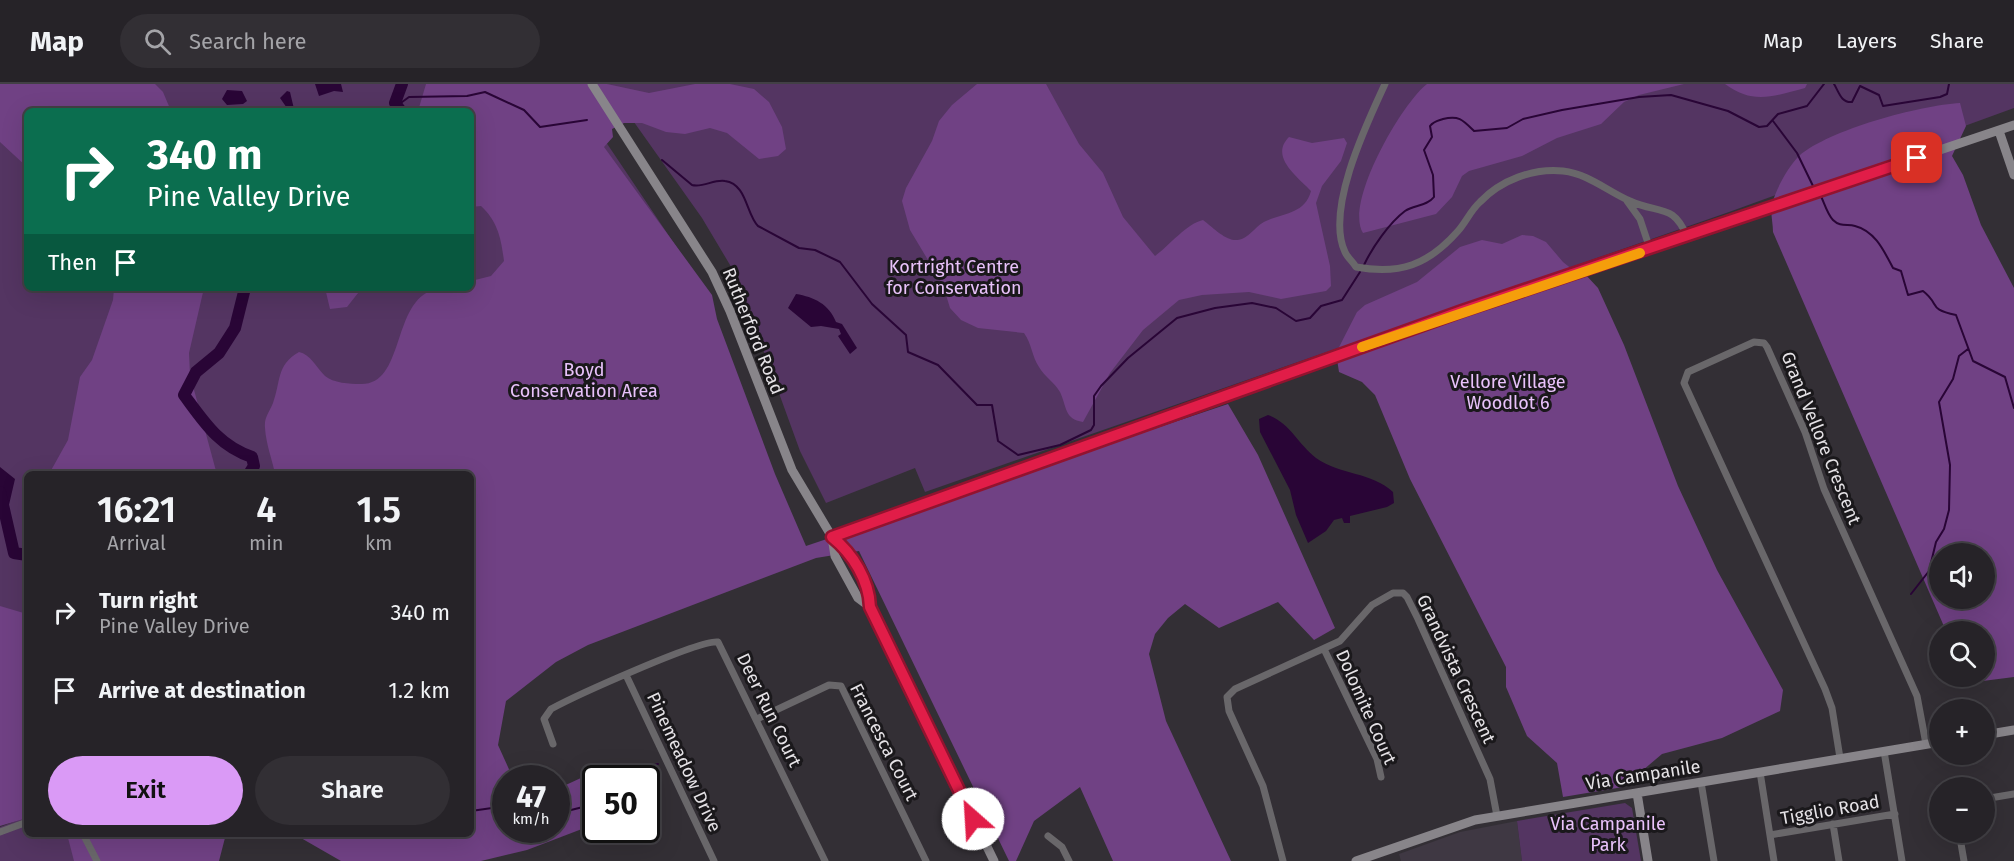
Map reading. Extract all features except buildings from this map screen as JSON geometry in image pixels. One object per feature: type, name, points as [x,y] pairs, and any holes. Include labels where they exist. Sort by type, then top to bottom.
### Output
[{"type":"street","name":"Rutherford Road","points":[[592,84],[712,272],[730,311],[792,470],[832,537],[846,549],[870,590],[870,607],[994,861]]},
{"type":"street","points":[[1385,84],[1349,167],[1343,204],[1341,229],[1344,251],[1356,267],[1388,271],[1419,263],[1438,250],[1459,230],[1479,202],[1519,176],[1564,171],[1600,183],[1626,200],[1665,210],[1681,221],[1687,237]]},
{"type":"street","points":[[832,537],[1462,311],[2014,125]]},
{"type":"street","points":[[1999,131],[2014,175]]},
{"type":"street","points":[[1626,200],[1640,219],[1650,249]]},
{"type":"street","points":[[1640,219],[1654,209]]},
{"type":"street","name":"Grand Vellore Crescent","points":[[1840,758],[1832,708],[1825,689],[1684,383],[1688,372],[1754,342],[1764,343],[1767,347],[1802,424],[1824,489],[1917,696],[1926,744]]},
{"type":"street","name":"Rutherford Road","points":[[832,537],[835,556],[858,598],[870,607]]},
{"type":"street","name":"Grandvista Crescent","points":[[1283,861],[1263,786],[1229,711],[1227,697],[1235,689],[1346,637],[1364,614],[1383,597],[1398,592],[1407,597],[1490,779],[1497,816]]},
{"type":"street","name":"Deer Run Court","points":[[553,744],[544,719],[545,713],[626,675],[707,642],[718,642],[825,861]]},
{"type":"street","name":"Dolomite Court","points":[[1324,649],[1377,759],[1381,777]]},
{"type":"street","name":"Pinemeadow Drive","points":[[626,675],[714,861]]},
{"type":"street","name":"Francesca Court","points":[[757,720],[829,685],[841,686],[926,861]]},
{"type":"street","points":[[1995,733],[2014,730]]},
{"type":"street","name":"Via Campanile","points":[[1361,860],[1457,825],[1497,816],[1929,744]]},
{"type":"street","points":[[1884,751],[1902,861]]},
{"type":"street","points":[[1760,772],[1774,861]]},
{"type":"street","points":[[1701,782],[1714,861]]},
{"type":"street","points":[[1637,793],[1648,861]]},
{"type":"street","points":[[1995,797],[2014,794]]},
{"type":"street","name":"Tigglio Road","points":[[1770,835],[1895,814]]},
{"type":"street","points":[[0,832],[24,823]]},
{"type":"street","points":[[1833,824],[1839,861]]},
{"type":"street","points":[[1048,836],[1062,847],[1069,861]]},
{"type":"street","points":[[85,837],[97,861]]},
{"type":"street","points":[[1961,843],[1964,861]]},
{"type":"shaded area","points":[[315,84],[341,84],[343,92],[334,91],[319,96]]},
{"type":"shaded area","points":[[227,90],[242,91],[247,101],[243,104],[227,105],[222,99]]},
{"type":"shaded area","points":[[287,91],[290,92],[294,108],[287,108],[280,98]]},
{"type":"shaded area","points":[[796,294],[815,299],[825,306],[836,322],[842,324],[857,348],[850,354],[838,336],[841,334],[839,329],[811,327],[788,308]]},
{"type":"shaded area","points":[[1268,415],[1288,428],[1316,458],[1325,464],[1385,485],[1393,492],[1394,503],[1387,507],[1350,516],[1350,523],[1344,523],[1342,518],[1334,520],[1326,531],[1308,543],[1296,515],[1290,490],[1260,432],[1259,419]]},
{"type":"shaded area","points":[[0,467],[15,479],[5,522],[0,514]]},
{"type":"shaded area","points":[[1517,821],[1522,861],[1401,861],[1399,854],[1460,832]]},
{"type":"green space","name":"Boyd Conservation Area","points":[[0,84],[567,84],[708,294],[474,472],[24,471],[24,801],[0,810]]},
{"type":"green space","points":[[0,84],[155,84],[163,92],[170,108],[24,108],[24,164],[0,142]]},
{"type":"green space","points":[[426,84],[607,84],[649,93],[695,84],[730,84],[754,89],[769,102],[782,127],[786,149],[778,156],[759,159],[727,133],[710,128],[685,134],[666,132],[642,123],[624,123],[612,129],[613,137],[604,147],[712,295],[717,319],[775,474],[806,546],[1228,404],[1258,455],[1335,628],[1314,640],[1278,602],[1219,628],[1185,604],[1168,618],[1155,634],[1149,654],[1166,721],[1231,861],[1113,861],[1080,787],[1034,821],[1016,861],[1009,861],[859,551],[816,558],[588,645],[556,662],[506,701],[498,745],[507,765],[492,765],[492,843],[545,843],[527,850],[481,861],[341,861],[299,837],[474,837],[474,471],[274,471],[265,424],[280,374],[286,362],[299,352],[310,358],[325,376],[337,382],[360,384],[374,381],[384,373],[409,313],[418,300],[430,291],[474,291],[474,280],[491,276],[504,261],[495,224],[481,206],[474,207],[474,108],[419,108]]},
{"type":"green space","name":"Kortright Centre for Conservation","points":[[607,84],[2014,84],[2014,108],[1729,212],[925,492],[915,468],[826,503],[800,451],[736,275],[702,218]]},
{"type":"green space","points":[[977,84],[1046,84],[1079,144],[1103,173],[1123,217],[1155,256],[1184,230],[1203,220],[1226,237],[1239,240],[1248,236],[1266,221],[1293,212],[1304,204],[1311,191],[1288,166],[1282,152],[1284,144],[1289,137],[1312,143],[1344,138],[1347,143],[1341,161],[1322,186],[1316,203],[1330,266],[1331,286],[1326,291],[1281,299],[1249,292],[1202,295],[1179,300],[1143,330],[1110,373],[1083,422],[1072,418],[1067,412],[1058,389],[1037,363],[1024,333],[978,328],[961,320],[950,308],[943,285],[910,230],[902,201],[906,188],[932,141],[939,121],[952,105]]},
{"type":"green space","points":[[1427,84],[1684,84],[1639,95],[1624,102],[1601,124],[1557,138],[1522,156],[1469,171],[1462,176],[1452,197],[1436,214],[1363,233],[1359,219],[1361,200],[1378,154],[1404,111]]},
{"type":"green space","points":[[1725,84],[1807,84],[1805,88],[1783,94],[1754,97],[1735,91]]},
{"type":"green space","points":[[1960,103],[1966,126],[1952,156],[1963,175],[1981,225],[2014,288],[2014,677],[1995,679],[1995,621],[1942,621],[1936,609],[1995,609],[1995,543],[1929,543],[1929,592],[1773,232],[1771,207],[1774,198],[1779,185],[1799,156],[1813,146],[1852,128],[1922,108]]},
{"type":"green space","name":"Vellore Village Woodlot 6","points":[[1522,235],[1533,236],[1546,242],[1563,262],[1573,270],[1585,274],[1598,288],[1624,345],[1678,486],[1717,570],[1783,690],[1780,711],[1722,738],[1662,754],[1623,787],[1563,797],[1557,763],[1527,736],[1506,687],[1506,667],[1410,479],[1375,395],[1362,382],[1339,372],[1336,353],[1357,312],[1365,305],[1417,282],[1460,247],[1482,240],[1502,244]]},
{"type":"green space","points":[[114,291],[203,291],[189,353],[190,375],[216,471],[51,471],[68,440],[80,377],[92,360],[113,300]]},
{"type":"green space","points":[[326,291],[360,291],[347,307],[330,309]]},
{"type":"green space","points":[[0,606],[24,613],[24,819],[0,826]]},
{"type":"green space","points":[[582,778],[582,829],[570,834],[570,783]]},
{"type":"green space","name":"Via Campanile Park","points":[[1625,803],[1632,808],[1641,861],[1522,861],[1517,821]]},
{"type":"green space","points":[[24,818],[24,837],[72,837],[82,861],[0,861],[0,827]]},
{"type":"green space","points":[[68,837],[225,837],[219,861],[74,861]]},
{"type":"waterway","points":[[399,108],[395,103],[402,84]]},
{"type":"waterway","points":[[1364,265],[1382,236],[1399,216],[1434,197],[1433,175],[1424,150],[1432,137],[1430,126],[1436,121],[1457,118],[1464,121],[1474,131],[1507,128],[1523,119],[1562,110],[1639,97],[1671,95],[1728,111],[1759,127],[1767,126],[1778,114],[1807,106],[1824,84]]},
{"type":"waterway","points":[[1834,84],[1845,101],[1852,102],[1860,86],[1879,95],[1883,106],[1940,97],[1947,94],[1949,84]]},
{"type":"waterway","points":[[398,105],[409,97],[467,96],[485,92],[524,110],[540,127],[587,120]]},
{"type":"waterway","points":[[1773,121],[1797,153],[1814,188]]},
{"type":"waterway","points":[[662,160],[692,185],[721,181],[732,183],[742,193],[758,226],[799,248],[815,250],[840,262],[872,304],[906,335],[908,352],[938,365],[977,405],[992,405],[998,441],[1018,455],[1060,445],[1091,430],[1094,425],[1094,396],[1101,386],[1128,358],[1177,318],[1215,308],[1252,303],[1276,308],[1296,321],[1310,318],[1321,306],[1342,300],[1360,272]]},
{"type":"waterway","points":[[1820,194],[1833,220],[1855,226],[1873,237],[1893,268],[1901,271],[1908,295],[1923,291],[1941,311],[1956,315],[1973,361],[2005,377],[2014,408]]},
{"type":"waterway","points":[[244,291],[235,328],[219,353],[196,372],[184,395],[221,440],[252,457],[254,466],[251,471]]},
{"type":"waterway","points":[[1911,594],[1929,571],[1936,542],[1944,529],[1949,510],[1950,465],[1939,402],[1953,379],[1959,356],[1968,349]]},
{"type":"waterway","points":[[0,492],[14,553],[24,555]]},
{"type":"waterway","points":[[654,765],[658,764]]},
{"type":"waterway","points":[[570,810],[582,807]]},
{"type":"waterway","points":[[474,811],[492,808]]},
{"type":"slow traffic","points":[[1362,347],[1462,311],[1640,253]]},
{"type":"route","points":[[973,819],[870,607],[870,590],[846,549],[832,537],[1462,311],[1917,158]]}]
